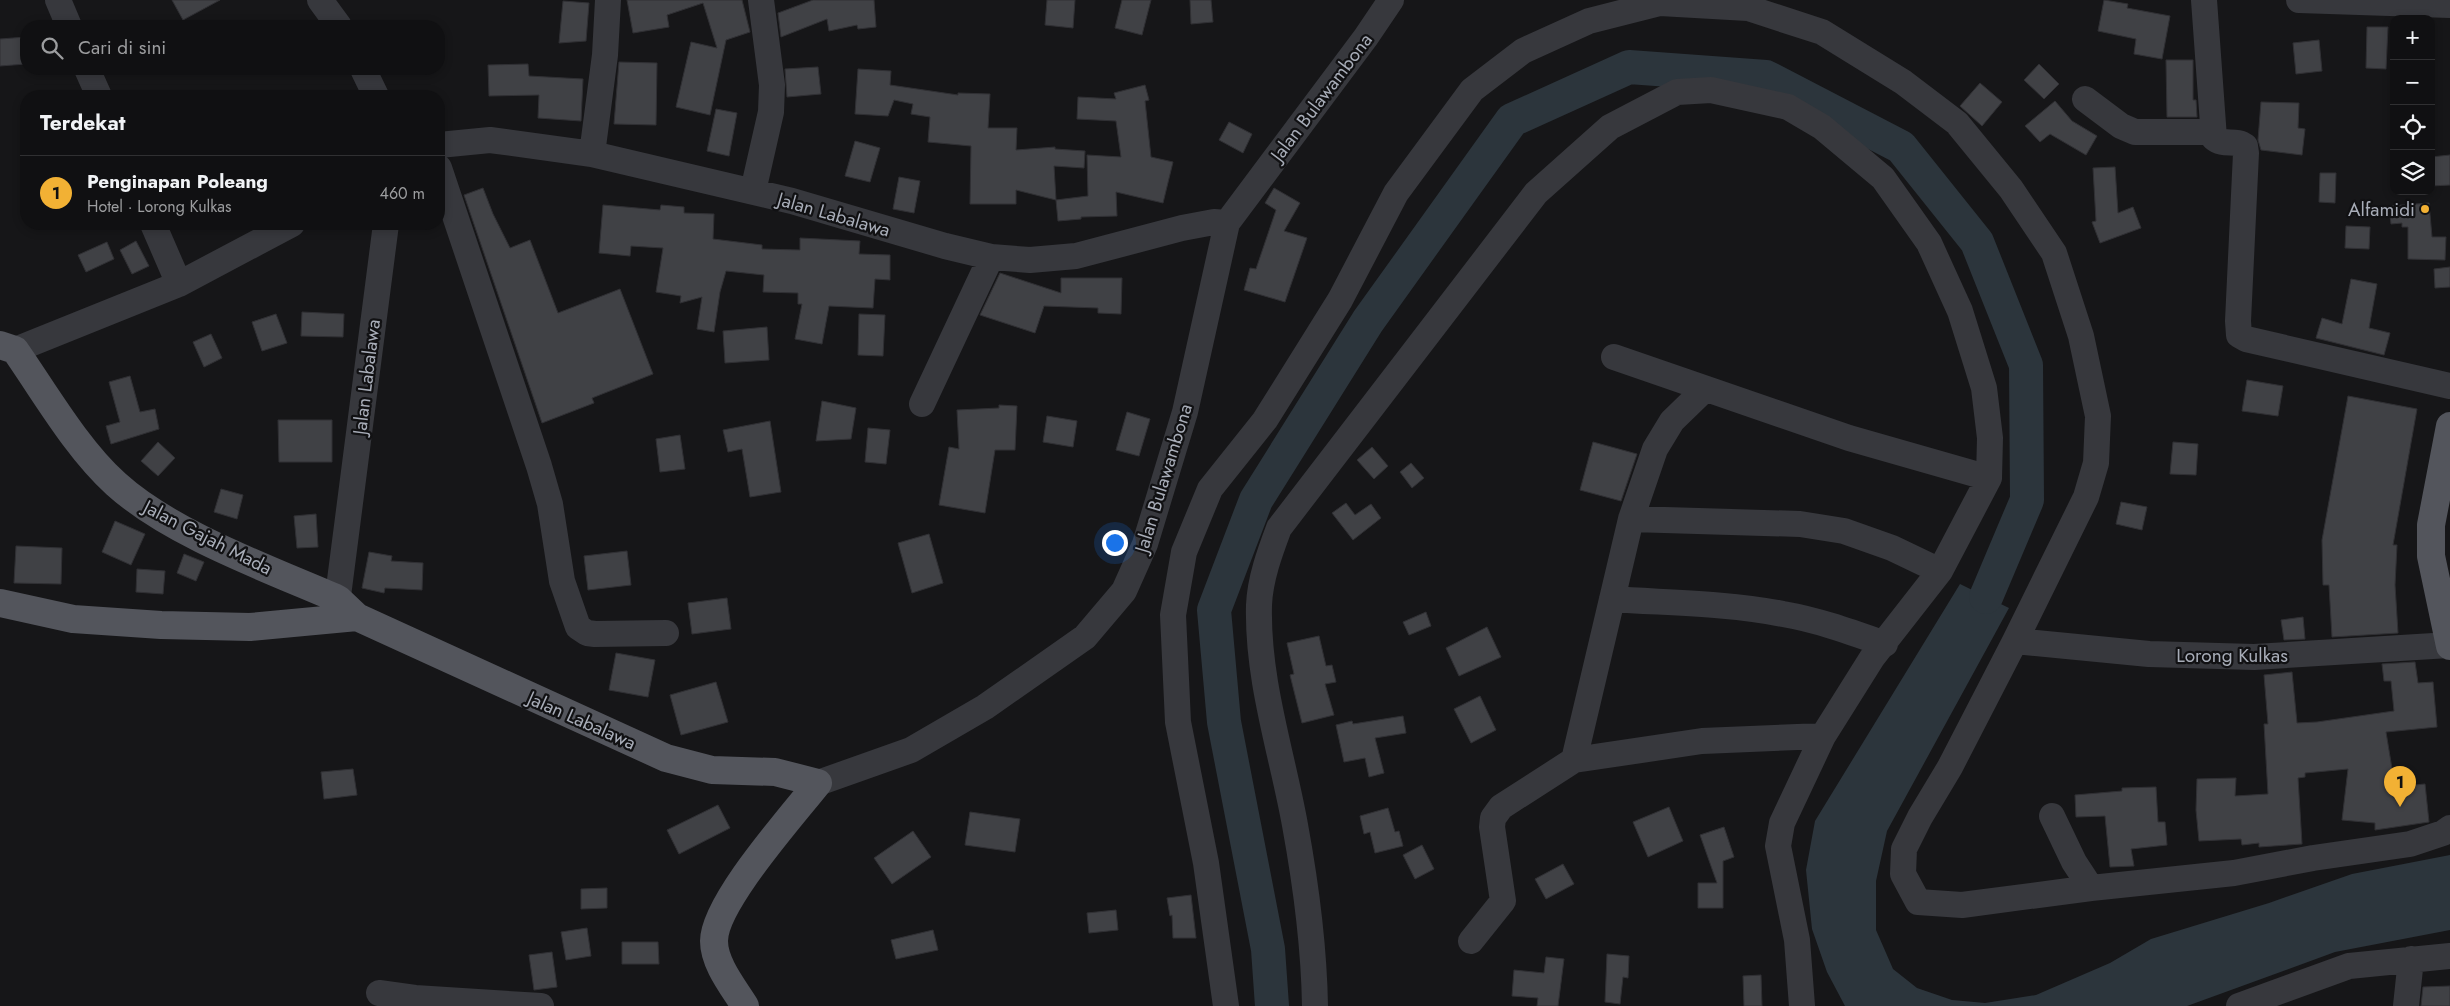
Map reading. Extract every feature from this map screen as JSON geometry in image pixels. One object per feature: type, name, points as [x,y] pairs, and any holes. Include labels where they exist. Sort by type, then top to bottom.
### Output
[{"type":"main road","name":"Jalan Gajah Mada","points":[[8,348],[91,458],[115,484],[141,504],[182,528],[343,612]]},
{"type":"main road","points":[[2450,426],[2431,525],[2431,556],[2450,645]]},
{"type":"main road","points":[[0,603],[72,618],[161,625],[250,626],[343,612]]},
{"type":"main road","name":"Jalan Labalawa","points":[[343,612],[666,758],[712,770],[775,772],[818,784]]},
{"type":"main road","points":[[745,1006],[721,964],[714,942],[716,927],[730,896],[818,784]]},
{"type":"street","points":[[58,0],[66,20]]},
{"type":"street","points":[[320,0],[335,20]]},
{"type":"street","points":[[592,154],[606,55],[608,0]]},
{"type":"street","points":[[753,191],[770,112],[772,85],[761,0]]},
{"type":"street","name":"Jalan Bulawambona","points":[[818,784],[910,750],[985,707],[1084,637],[1124,590],[1145,544],[1185,412],[1227,223],[1366,37],[1391,0]]},
{"type":"street","points":[[2204,0],[2214,138],[2218,142],[2241,143],[2245,146],[2246,153],[2238,321],[2240,335],[2246,339],[2450,386]]},
{"type":"street","points":[[2299,0],[2450,5]]},
{"type":"street","points":[[1226,1006],[1206,864],[1178,722],[1172,615],[1184,552],[1210,489],[1265,420],[1340,300],[1396,193],[1472,90],[1523,51],[1589,21],[1660,3],[1748,8],[1822,32],[1903,82],[1957,123],[2011,189],[2054,253],[2081,336],[2098,416],[2096,463],[2086,496],[2015,642],[1950,768],[1920,816],[1904,849],[1903,874],[1918,902],[1962,905],[2091,888],[2234,873],[2314,858],[2410,844],[2442,833],[2450,828]]},
{"type":"street","points":[[90,75],[96,90]]},
{"type":"street","points":[[366,75],[373,90]]},
{"type":"street","points":[[1315,1006],[1309,910],[1295,825],[1263,666],[1259,604],[1268,556],[1279,528],[1536,193],[1610,127],[1677,92],[1711,90],[1788,107],[1822,127],[1883,178],[1929,243],[1960,311],[1984,388],[1990,438],[1989,478],[1940,571],[1885,644],[1872,658],[1823,736],[1782,823],[1778,846],[1797,940],[1802,1006]]},
{"type":"street","points":[[2085,99],[2121,126],[2135,132],[2213,132]]},
{"type":"street","name":"Jalan Labalawa","points":[[445,144],[490,140],[592,154],[753,191],[991,257],[1030,260],[1076,256],[1182,228],[1214,222],[1227,223]]},
{"type":"street","points":[[445,186],[540,466],[550,504],[562,581],[578,626],[588,633],[596,634],[666,634]]},
{"type":"street","points":[[156,230],[179,284]]},
{"type":"street","points":[[8,348],[179,284],[281,230]]},
{"type":"street","name":"Jalan Labalawa","points":[[343,612],[385,230]]},
{"type":"street","points":[[922,404],[991,257]]},
{"type":"street","points":[[1614,357],[1849,438],[1989,478]]},
{"type":"street","points":[[1574,760],[1631,519],[1654,449],[1672,421],[1705,389]]},
{"type":"street","points":[[1631,519],[1800,524],[1844,531],[1892,548],[1940,571]]},
{"type":"street","points":[[1612,599],[1750,609],[1782,614],[1822,623],[1885,644]]},
{"type":"street","name":"Lorong Kulkas","points":[[2015,642],[2149,654],[2254,657],[2450,645]]},
{"type":"street","points":[[1471,942],[1503,901],[1492,827],[1493,818],[1501,807],[1516,796],[1574,760],[1702,741],[1823,736]]},
{"type":"street","points":[[2052,816],[2074,862],[2091,888]]},
{"type":"street","points":[[2239,1006],[2349,966],[2450,956]]},
{"type":"street","points":[[2406,1006],[2411,959]]},
{"type":"street","points":[[379,993],[415,998],[541,1006]]},
{"type":"shaded area","points":[[1960,584],[2009,608],[1887,831],[1876,881],[1876,930],[1893,969],[1917,988],[1952,1000],[1985,1003],[2036,995],[2110,963],[2151,939],[2269,903],[2352,874],[2450,855],[2450,930],[2335,952],[2187,1006],[1845,1006],[1827,972],[1812,929],[1806,870],[1815,821]]},
{"type":"building","points":[[172,0],[220,0],[183,20]]},
{"type":"building","points":[[627,0],[742,0],[750,32],[726,40],[710,115],[676,107],[691,42],[717,48],[703,3],[667,15],[669,27],[633,33]]},
{"type":"building","points":[[813,0],[874,0],[876,27],[858,29],[857,25],[829,31],[827,19],[781,37],[778,13]]},
{"type":"building","points":[[1047,0],[1075,0],[1073,28],[1045,25]]},
{"type":"building","points":[[1122,0],[1151,0],[1142,35],[1115,28]]},
{"type":"building","points":[[1190,0],[1211,0],[1213,22],[1191,24]]},
{"type":"building","points":[[2104,0],[2128,4],[2127,8],[2170,16],[2162,59],[2134,54],[2136,39],[2098,31]]},
{"type":"building","points":[[563,1],[589,3],[586,41],[559,43]]},
{"type":"building","points":[[2367,27],[2388,27],[2386,69],[2366,68]]},
{"type":"building","points":[[20,37],[20,64],[0,66],[0,39]]},
{"type":"building","points":[[2319,40],[2322,71],[2296,74],[2293,43]]},
{"type":"building","points":[[2166,60],[2193,60],[2193,100],[2196,100],[2197,117],[2167,117]]},
{"type":"building","points":[[619,62],[657,63],[656,125],[614,124]]},
{"type":"building","points":[[528,64],[529,76],[583,79],[581,121],[538,118],[539,95],[489,96],[488,65]]},
{"type":"building","points":[[2039,64],[2059,84],[2044,99],[2024,80]]},
{"type":"building","points":[[818,67],[821,94],[787,97],[785,69]]},
{"type":"building","points":[[858,69],[891,71],[890,85],[958,95],[958,93],[990,94],[988,128],[1017,128],[1016,150],[1055,147],[1055,149],[1085,151],[1084,168],[1054,166],[1056,200],[1016,190],[1016,204],[970,204],[971,146],[928,142],[930,117],[911,114],[913,104],[894,100],[888,116],[855,114]]},
{"type":"building","points":[[1980,83],[2002,102],[1982,126],[1960,106]]},
{"type":"building","points":[[1145,85],[1149,100],[1145,101],[1151,157],[1173,162],[1163,203],[1116,192],[1117,216],[1081,217],[1081,219],[1058,221],[1056,200],[1088,196],[1087,155],[1121,157],[1116,121],[1077,119],[1078,97],[1116,99],[1114,93]]},
{"type":"building","points":[[2055,101],[2072,121],[2097,136],[2086,155],[2050,134],[2040,142],[2025,126]]},
{"type":"building","points":[[2261,102],[2299,103],[2298,128],[2305,129],[2302,155],[2261,150],[2258,140]]},
{"type":"building","points":[[716,109],[737,113],[729,156],[707,151]]},
{"type":"building","points":[[1229,122],[1252,134],[1243,153],[1219,140]]},
{"type":"building","points":[[855,141],[880,148],[870,182],[845,176]]},
{"type":"building","points":[[2450,155],[2450,185],[2435,186],[2435,157]]},
{"type":"building","points":[[2115,167],[2118,213],[2133,207],[2141,228],[2100,243],[2092,222],[2096,221],[2093,168]]},
{"type":"building","points":[[2320,173],[2336,173],[2335,203],[2319,202]]},
{"type":"building","points":[[899,177],[920,181],[914,213],[893,209]]},
{"type":"building","points":[[483,188],[493,214],[510,248],[530,240],[558,313],[620,289],[653,374],[592,398],[594,403],[542,423],[464,195]]},
{"type":"building","points":[[1274,188],[1300,203],[1284,231],[1307,238],[1285,302],[1244,290],[1250,268],[1256,269],[1276,210],[1265,203]]},
{"type":"building","points":[[2429,203],[2432,237],[2446,237],[2445,260],[2408,259],[2408,227],[2402,227],[2402,223],[2391,224],[2389,206]]},
{"type":"building","points":[[603,205],[660,210],[661,205],[684,207],[684,213],[714,214],[713,239],[762,245],[762,249],[800,250],[800,238],[860,241],[859,254],[890,255],[890,280],[875,279],[873,308],[829,306],[822,344],[795,339],[802,304],[798,304],[798,293],[763,292],[764,275],[726,271],[720,292],[714,332],[697,329],[702,297],[680,303],[681,296],[656,292],[663,248],[631,246],[630,256],[599,253]]},
{"type":"building","points":[[2346,226],[2370,227],[2369,249],[2345,248]]},
{"type":"building","points":[[136,241],[149,266],[132,274],[120,250]]},
{"type":"building","points":[[107,242],[114,259],[86,272],[78,255]]},
{"type":"building","points":[[2450,267],[2450,287],[2435,288],[2434,269]]},
{"type":"building","points":[[1000,273],[1061,293],[1061,278],[1122,278],[1121,314],[1098,313],[1098,308],[1044,306],[1035,333],[980,315]]},
{"type":"building","points":[[2351,279],[2377,284],[2369,328],[2390,333],[2384,355],[2316,338],[2322,318],[2342,324]]},
{"type":"building","points":[[302,312],[344,314],[343,337],[301,336]]},
{"type":"building","points":[[276,314],[287,343],[262,351],[252,322]]},
{"type":"building","points":[[859,314],[885,315],[883,356],[858,355]]},
{"type":"building","points":[[767,327],[769,360],[725,363],[723,331]]},
{"type":"building","points":[[211,334],[222,358],[204,367],[193,342]]},
{"type":"building","points":[[130,376],[140,412],[155,409],[159,429],[111,444],[106,426],[120,422],[109,382]]},
{"type":"building","points":[[2247,380],[2283,386],[2278,416],[2242,411]]},
{"type":"building","points":[[2348,396],[2417,409],[2393,545],[2397,545],[2395,585],[2398,633],[2332,637],[2329,585],[2323,585],[2322,540]]},
{"type":"building","points":[[822,401],[856,408],[851,439],[816,441]]},
{"type":"building","points":[[999,405],[1017,406],[1015,450],[995,450],[985,513],[939,505],[949,447],[959,449],[957,410],[999,408]]},
{"type":"building","points":[[1127,412],[1150,419],[1139,456],[1116,450]]},
{"type":"building","points":[[1047,416],[1077,421],[1073,447],[1043,442]]},
{"type":"building","points":[[278,420],[332,420],[332,462],[279,462]]},
{"type":"building","points":[[770,421],[781,492],[750,497],[742,449],[728,452],[723,430]]},
{"type":"building","points":[[868,428],[890,430],[886,464],[865,462]]},
{"type":"building","points":[[680,435],[685,469],[660,472],[656,439]]},
{"type":"building","points":[[158,442],[175,458],[158,476],[141,461]]},
{"type":"building","points":[[1593,442],[1637,454],[1621,501],[1580,490]]},
{"type":"building","points":[[2173,442],[2198,444],[2196,475],[2170,474]]},
{"type":"building","points":[[1372,447],[1388,466],[1374,479],[1357,460]]},
{"type":"building","points":[[1411,463],[1424,478],[1412,488],[1400,472]]},
{"type":"building","points":[[221,489],[243,495],[237,519],[214,512]]},
{"type":"building","points":[[2121,502],[2147,507],[2142,530],[2116,524]]},
{"type":"building","points":[[1346,503],[1355,515],[1371,504],[1381,518],[1353,540],[1332,513]]},
{"type":"building","points":[[316,514],[318,547],[297,548],[294,516]]},
{"type":"building","points":[[115,521],[145,534],[131,565],[102,552]]},
{"type":"building","points":[[929,534],[943,583],[912,593],[898,543]]},
{"type":"building","points":[[16,546],[62,548],[61,584],[14,583]]},
{"type":"building","points":[[627,551],[631,585],[588,590],[584,556]]},
{"type":"building","points":[[369,552],[392,556],[391,561],[423,563],[422,590],[385,588],[384,593],[362,588]]},
{"type":"building","points":[[184,554],[204,562],[196,581],[177,573]]},
{"type":"building","points":[[137,569],[165,571],[163,594],[136,592]]},
{"type":"building","points":[[727,598],[731,629],[692,634],[688,603]]},
{"type":"building","points":[[1426,612],[1431,626],[1409,635],[1403,622]]},
{"type":"building","points":[[2303,617],[2305,639],[2284,640],[2281,620]]},
{"type":"building","points":[[1487,627],[1501,657],[1459,676],[1446,648]]},
{"type":"building","points":[[1319,636],[1326,666],[1332,665],[1336,682],[1325,684],[1334,715],[1302,723],[1290,675],[1294,674],[1287,643]]},
{"type":"building","points":[[616,653],[655,660],[648,697],[609,690]]},
{"type":"building","points":[[2415,662],[2418,683],[2433,682],[2437,727],[2386,732],[2395,787],[2425,784],[2429,822],[2375,830],[2375,823],[2342,820],[2348,769],[2305,773],[2305,777],[2298,778],[2302,844],[2259,847],[2259,843],[2242,845],[2241,839],[2199,841],[2196,810],[2197,779],[2236,778],[2235,796],[2268,794],[2264,724],[2268,724],[2264,675],[2292,672],[2297,723],[2317,722],[2394,711],[2391,681],[2384,681],[2382,664]]},
{"type":"building","points":[[716,682],[728,722],[681,735],[670,695]]},
{"type":"building","points":[[1480,696],[1496,730],[1471,743],[1454,709]]},
{"type":"building","points":[[1403,716],[1406,733],[1375,738],[1384,773],[1369,777],[1365,758],[1344,762],[1336,725],[1352,721],[1353,724]]},
{"type":"building","points":[[353,769],[357,795],[324,799],[321,772]]},
{"type":"building","points":[[2156,787],[2158,822],[2165,822],[2167,845],[2131,849],[2134,866],[2110,867],[2105,816],[2076,817],[2075,795],[2122,791],[2122,788]]},
{"type":"building","points":[[718,805],[730,828],[679,854],[667,830]]},
{"type":"building","points":[[1669,807],[1683,841],[1648,857],[1633,822]]},
{"type":"building","points":[[1388,808],[1395,832],[1399,831],[1403,846],[1375,853],[1370,832],[1364,834],[1360,816]]},
{"type":"building","points":[[970,812],[1020,819],[1015,852],[965,845]]},
{"type":"building","points":[[1724,827],[1734,857],[1723,861],[1723,908],[1698,908],[1698,883],[1717,883],[1700,835]]},
{"type":"building","points":[[913,831],[931,857],[892,884],[874,858]]},
{"type":"building","points":[[1422,845],[1434,869],[1415,879],[1403,855]]},
{"type":"building","points":[[1563,864],[1574,884],[1546,899],[1535,879]]},
{"type":"building","points":[[607,888],[607,908],[581,909],[581,889]]},
{"type":"building","points":[[1191,895],[1196,938],[1173,938],[1172,915],[1170,916],[1167,898]]},
{"type":"building","points":[[1116,910],[1118,930],[1089,933],[1087,913]]},
{"type":"building","points":[[587,928],[591,956],[566,960],[561,932]]},
{"type":"building","points":[[933,930],[938,950],[896,959],[891,940]]},
{"type":"building","points":[[622,942],[658,942],[659,964],[622,964]]},
{"type":"building","points":[[552,952],[557,987],[534,990],[529,955]]},
{"type":"building","points":[[1607,954],[1629,956],[1628,978],[1623,977],[1620,1004],[1605,1002]]},
{"type":"building","points":[[1546,957],[1564,959],[1558,1006],[1537,1006],[1538,998],[1512,996],[1514,970],[1544,973]]},
{"type":"building","points":[[1761,975],[1762,1006],[1744,1006],[1743,976]]},
{"type":"building","points":[[2450,986],[2450,1006],[2421,1006],[2423,987]]},
{"type":"waterway","points":[[1272,1006],[1268,949],[1224,722],[1214,610],[1256,500],[1368,321],[1512,120],[1629,67],[1766,77],[1901,147],[1977,242],[2026,365],[2027,500],[1986,597]]},
{"type":"place","name":"Alfamidi","points":[[2425,209]]},
{"type":"place","name":"Penginapan Poleang","points":[[2400,807]]}]
